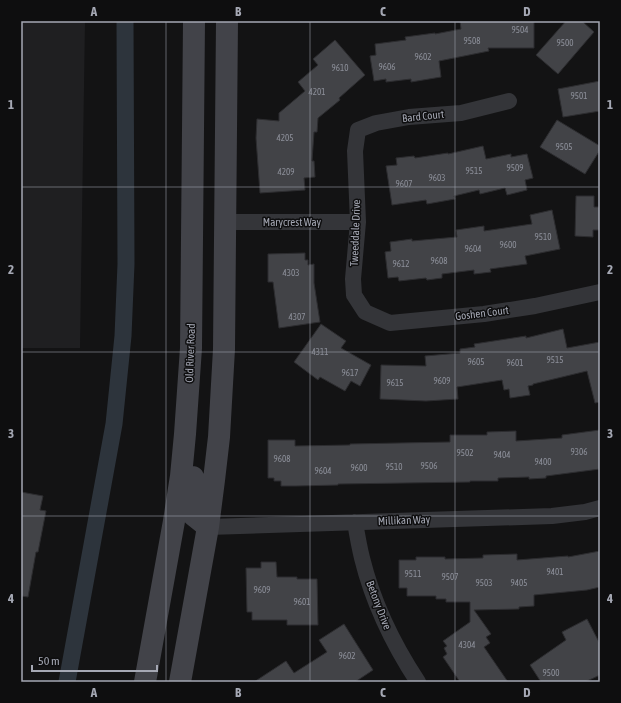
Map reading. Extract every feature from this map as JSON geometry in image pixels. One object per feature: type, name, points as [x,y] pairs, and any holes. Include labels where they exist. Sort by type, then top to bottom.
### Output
[{"type":"main road","name":"Old River Road","points":[[145,682],[173,529],[181,476],[185,434],[191,324],[194,21]]},
{"type":"main road","points":[[180,682],[208,527],[219,437],[224,349],[227,21]]},
{"type":"main road","points":[[193,118],[202,130],[205,198],[210,206],[226,222]]},
{"type":"main road","points":[[190,362],[202,395],[190,496],[193,515],[208,527]]},
{"type":"street","name":"Bard Court","points":[[355,151],[358,130],[376,123],[409,117],[461,113],[509,101]]},
{"type":"street","name":"Tweeddale Drive","points":[[355,151],[358,222],[353,279],[354,296],[365,312]]},
{"type":"street","name":"Marycrest Way","points":[[226,222],[358,222]]},
{"type":"street","name":"Goshen Court","points":[[365,312],[390,323],[484,314],[535,306],[600,292]]},
{"type":"street","name":"Millikan Way","points":[[208,527],[552,516],[585,512],[600,508]]},
{"type":"street","name":"Betony Drive","points":[[355,522],[362,558],[374,596],[388,631],[418,682]]},
{"type":"shaded area","points":[[21,21],[85,21],[80,348],[21,348]]},
{"type":"building","points":[[460,21],[534,21],[534,48],[488,48],[489,51],[439,61],[441,77],[411,82],[411,79],[386,82],[386,79],[374,81],[370,56],[376,55],[375,44],[406,40],[405,37],[435,34],[461,29]]},
{"type":"building","points":[[566,21],[582,21],[594,32],[558,74],[536,55]]},
{"type":"building","points":[[335,40],[365,75],[339,98],[340,100],[318,118],[317,132],[314,132],[312,161],[314,161],[315,177],[304,178],[305,190],[260,193],[256,138],[257,119],[279,121],[279,113],[305,91],[298,82],[318,65],[313,59]]},
{"type":"building","points":[[600,81],[600,111],[563,117],[558,89]]},
{"type":"building","points":[[557,120],[600,146],[600,150],[585,174],[540,147]]},
{"type":"building","points":[[483,146],[486,159],[511,154],[511,157],[527,154],[533,178],[525,180],[527,190],[507,195],[505,188],[480,194],[479,190],[454,196],[455,199],[427,204],[426,200],[392,205],[386,166],[397,165],[396,158],[414,156],[415,158],[448,154]]},
{"type":"building","points":[[576,196],[594,196],[594,207],[600,207],[600,230],[593,230],[593,237],[575,236]]},
{"type":"building","points":[[552,210],[560,249],[525,256],[527,264],[490,269],[491,272],[474,274],[474,270],[442,274],[442,278],[427,280],[426,278],[399,281],[398,277],[388,278],[385,252],[391,251],[390,242],[412,239],[412,241],[457,237],[456,230],[484,226],[484,231],[532,224],[530,215]]},
{"type":"building","points":[[305,253],[305,260],[308,260],[308,265],[314,264],[314,283],[320,322],[279,328],[273,282],[268,282],[268,254]]},
{"type":"building","points":[[321,324],[346,341],[341,348],[371,365],[360,386],[351,381],[345,391],[320,377],[318,380],[294,362]]},
{"type":"building","points":[[563,329],[567,348],[600,342],[600,402],[595,403],[587,371],[533,384],[528,386],[530,395],[510,398],[509,389],[504,390],[502,380],[457,387],[458,399],[426,401],[380,399],[381,365],[426,366],[425,356],[460,353],[460,349],[475,347],[474,344],[526,336],[526,338]]},
{"type":"building","points":[[600,430],[600,469],[546,476],[546,478],[498,478],[498,481],[470,482],[281,486],[281,481],[274,481],[274,478],[268,478],[268,440],[295,440],[295,446],[450,442],[450,435],[487,435],[487,432],[516,431],[516,441],[562,438],[562,435]]},
{"type":"building","points":[[21,492],[43,496],[40,510],[46,511],[38,552],[36,552],[28,597],[21,596]]},
{"type":"building","points":[[600,551],[600,587],[587,590],[534,595],[534,606],[519,607],[519,609],[474,610],[491,634],[486,637],[490,643],[484,647],[508,682],[460,682],[443,657],[447,654],[444,648],[447,646],[443,641],[470,622],[470,602],[446,602],[446,599],[436,599],[436,596],[407,596],[407,588],[399,588],[399,560],[416,560],[416,557],[445,557],[445,559],[483,558],[483,555],[517,554],[517,560],[568,557]]},
{"type":"building","points":[[261,562],[276,562],[277,577],[317,579],[318,625],[287,625],[287,620],[252,620],[252,612],[247,612],[246,568],[261,568]]},
{"type":"building","points":[[587,619],[600,644],[600,675],[585,682],[541,682],[530,665],[566,640],[562,632]]},
{"type":"building","points":[[344,624],[373,670],[355,682],[254,682],[286,661],[294,673],[327,652],[319,640]]},
{"type":"waterway","points":[[67,682],[114,424],[123,336],[126,264],[125,21]]}]
